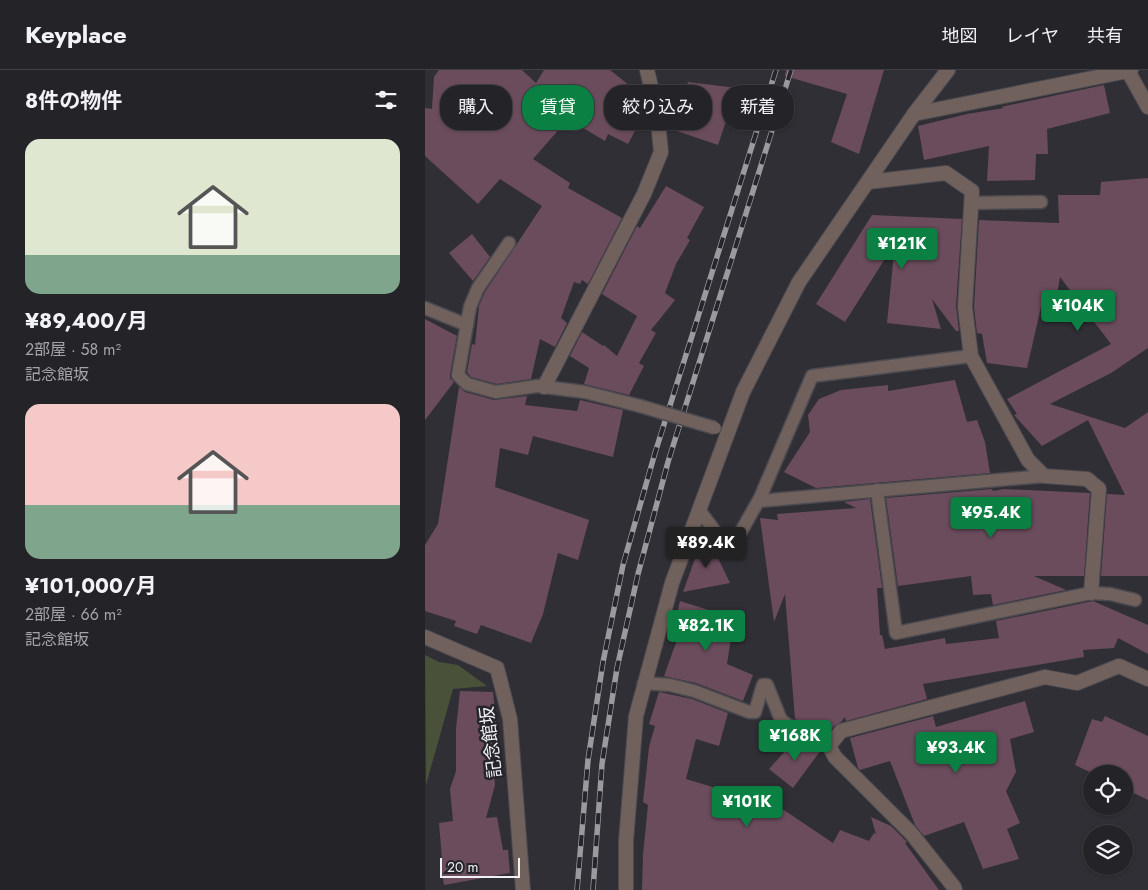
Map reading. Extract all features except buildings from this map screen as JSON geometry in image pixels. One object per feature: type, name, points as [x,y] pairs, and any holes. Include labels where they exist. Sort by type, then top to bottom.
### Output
[{"type":"street","points":[[544,386],[644,194],[661,152],[657,111],[647,70]]},
{"type":"street","points":[[626,890],[626,841],[636,716],[672,583],[699,510],[722,430],[799,282],[914,114],[947,70]]},
{"type":"street","points":[[914,114],[1130,71],[1148,106]]},
{"type":"street","points":[[868,182],[946,173],[972,191],[965,307],[971,356],[1028,460],[1043,476],[1087,479],[1099,489],[1091,593]]},
{"type":"street","name":"記念館坂","points":[[425,637],[497,668],[511,719],[523,890]]},
{"type":"street","points":[[955,890],[911,833],[835,757],[829,746],[841,731],[1045,677],[1077,683],[1119,666],[1148,679]]},
{"type":"lane","points":[[971,203],[1041,202]]},
{"type":"lane","points":[[509,243],[478,288],[470,307],[458,375],[467,384],[496,392],[544,386],[585,392],[722,430]]},
{"type":"lane","points":[[425,308],[467,325]]},
{"type":"lane","points":[[699,510],[730,551],[759,501],[812,376],[971,356]]},
{"type":"lane","points":[[759,501],[1043,476]]},
{"type":"lane","points":[[877,490],[896,633],[1091,593],[1110,594],[1135,600]]},
{"type":"lane","points":[[644,683],[670,685],[693,691],[749,712],[755,712],[763,685],[767,685],[781,720],[814,736],[829,746]]},
{"type":"green space","points":[[425,655],[439,662],[458,665],[487,686],[453,689],[426,785]]},
{"type":"railway","points":[[577,890],[588,760],[603,662],[623,565],[655,453],[776,70]]},
{"type":"railway","points":[[593,890],[602,764],[617,668],[638,574],[668,462],[791,70]]}]
